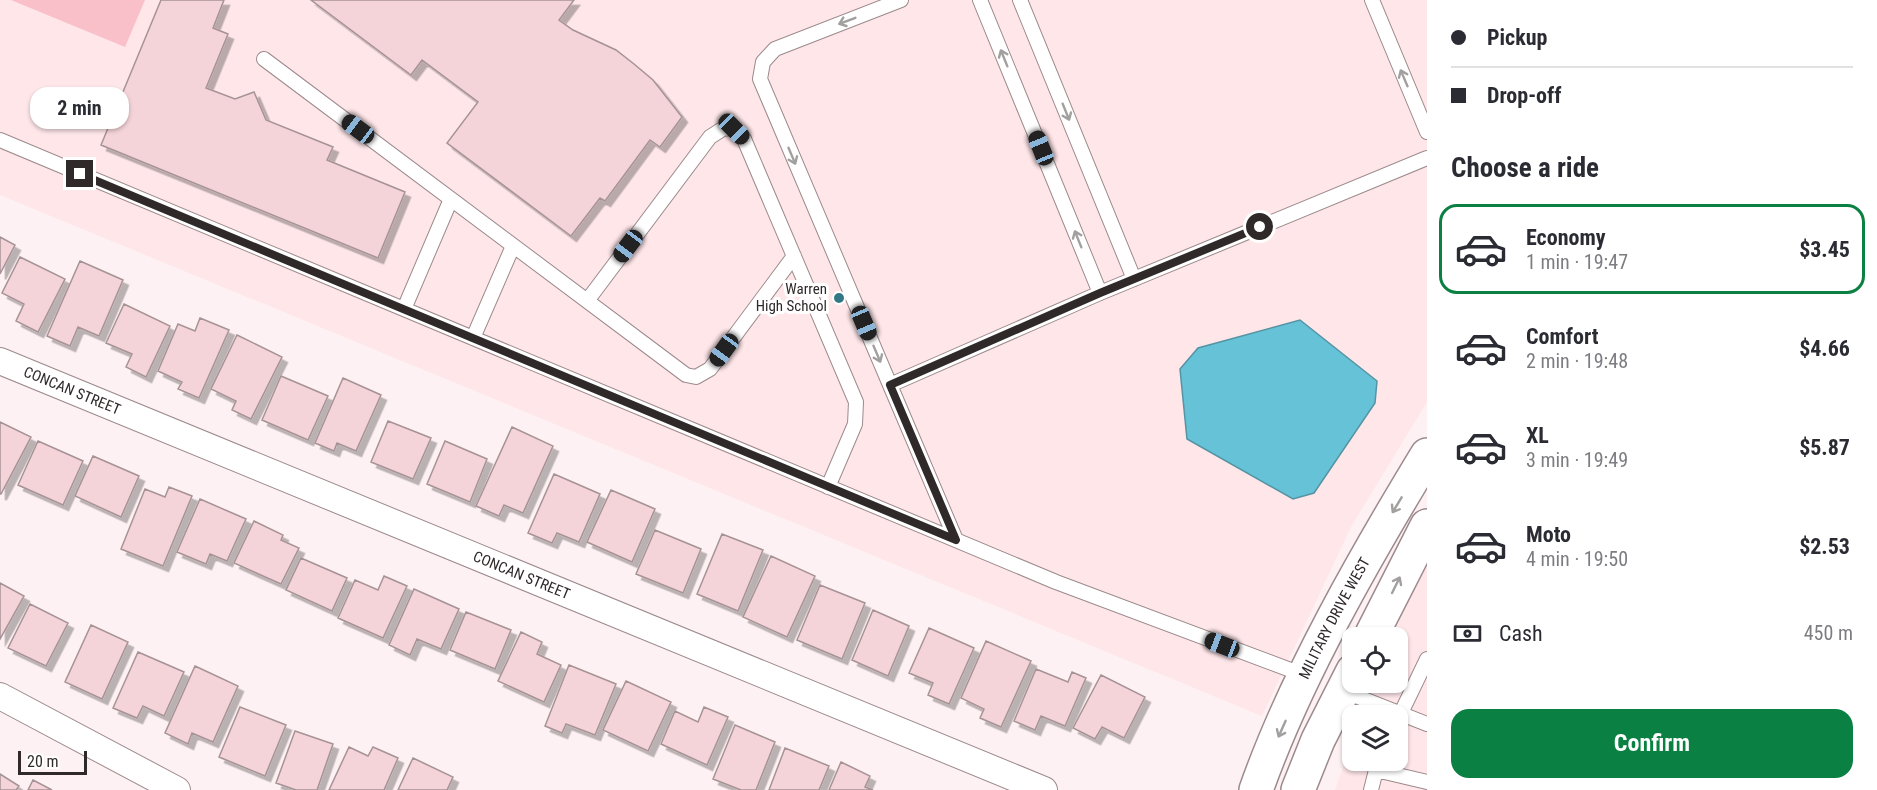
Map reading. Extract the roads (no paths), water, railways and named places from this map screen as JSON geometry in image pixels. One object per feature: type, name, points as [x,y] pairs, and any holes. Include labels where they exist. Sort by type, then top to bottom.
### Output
[{"type":"main road","name":"MILITARY DRIVE WEST","points":[[1256,790],[1306,676],[1380,533],[1427,454]]},
{"type":"main road","points":[[1376,627],[1427,526]]},
{"type":"main road","points":[[1298,790],[1318,740],[1342,693]]},
{"type":"street","name":"CONCAN STREET","points":[[0,362],[1044,790]]},
{"type":"street","points":[[1306,676],[1342,680]]},
{"type":"street","points":[[0,696],[177,790]]},
{"type":"lane","points":[[901,0],[775,49],[763,62],[759,79],[956,540]]},
{"type":"lane","points":[[980,0],[1100,293]]},
{"type":"lane","points":[[1020,0],[1134,279]]},
{"type":"lane","points":[[1372,0],[1427,132]]},
{"type":"lane","points":[[264,59],[686,375],[696,377],[710,369],[794,256]]},
{"type":"lane","points":[[586,301],[710,137],[724,128],[734,129],[744,139],[856,402],[855,424],[828,487]]},
{"type":"lane","points":[[0,140],[1056,582],[1306,676]]},
{"type":"lane","points":[[890,385],[1100,293],[1427,158]]},
{"type":"lane","points":[[404,309],[451,199]]},
{"type":"lane","points":[[473,338],[513,246]]},
{"type":"lane","points":[[1405,705],[1426,659]]},
{"type":"lane","points":[[1368,693],[1388,705]]},
{"type":"lane","points":[[1408,716],[1427,724]]},
{"type":"lane","points":[[1371,790],[1376,770],[1427,782]]},
{"type":"water","points":[[1300,320],[1377,381],[1375,403],[1314,493],[1293,499],[1187,439],[1180,369],[1198,348]]},
{"type":"place","name":"Warren High School","points":[[839,298]]}]
